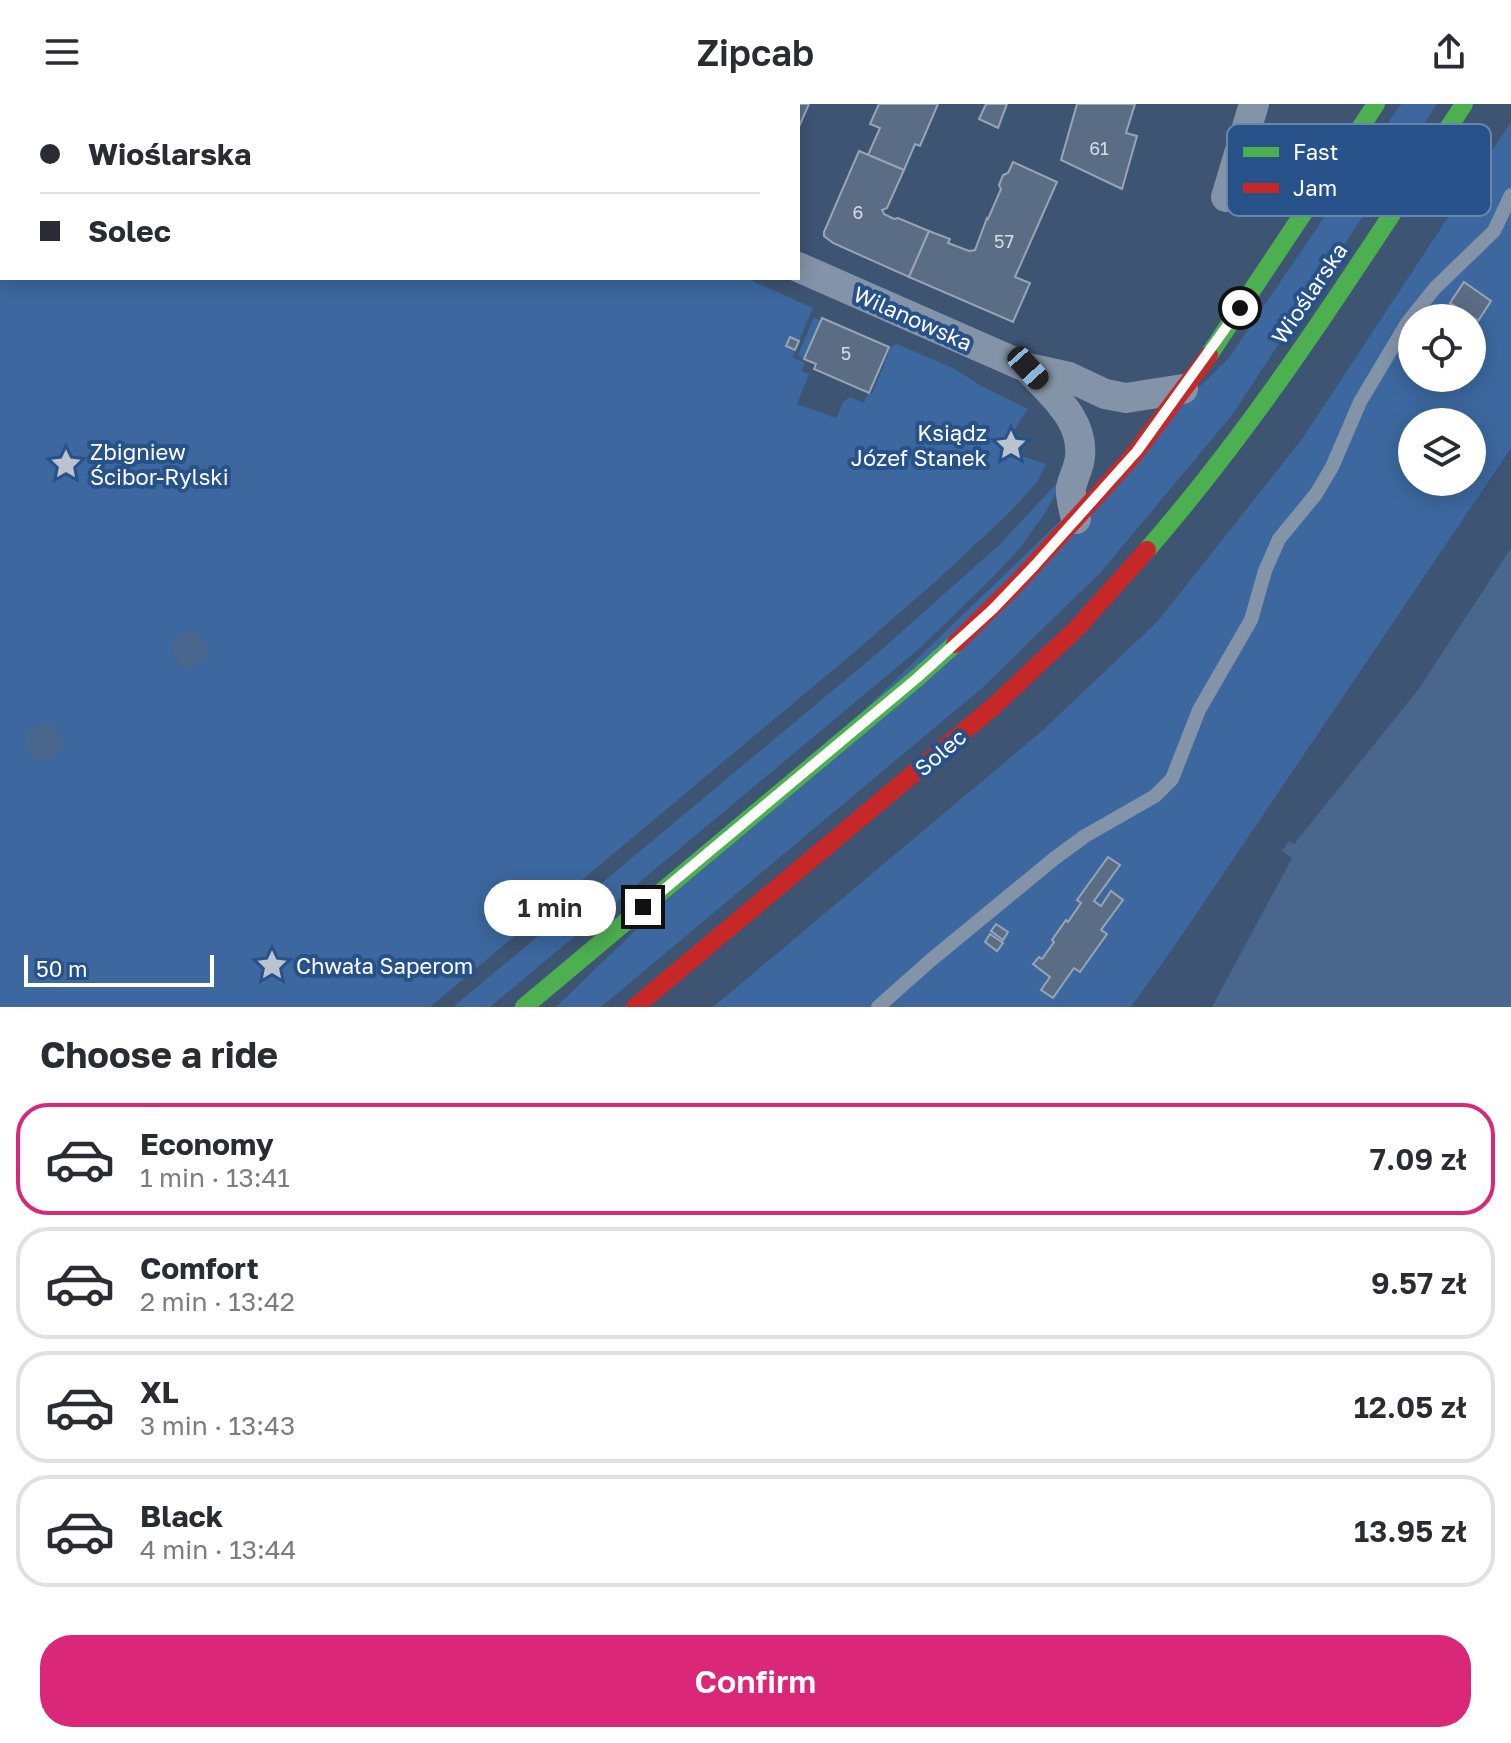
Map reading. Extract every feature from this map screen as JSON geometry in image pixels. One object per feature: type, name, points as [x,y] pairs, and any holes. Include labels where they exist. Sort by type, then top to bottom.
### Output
[{"type":"main road","points":[[1363,124],[1376,104]]},
{"type":"main road","name":"Wioślarska","points":[[1451,124],[1464,104]]},
{"type":"main road","points":[[524,1007],[944,654],[1021,580],[1137,451],[1222,335],[1301,216]]},
{"type":"main road","name":"Wioślarska","points":[[1215,466],[1247,425],[1389,216]]},
{"type":"main road","name":"Solec","points":[[635,1007],[932,760],[1034,669],[1100,603],[1215,466]]},
{"type":"street","points":[[1248,124],[1254,104]]},
{"type":"street","name":"Wilanowska","points":[[800,268],[1028,368],[1069,377],[1117,397],[1183,389]]},
{"type":"street","name":"Wilanowska","points":[[1028,368],[1075,422],[1081,456],[1071,489],[1076,519]]},
{"type":"lane","points":[[878,1007],[1055,858],[1085,836],[1155,796],[1172,779],[1199,710],[1251,620],[1265,571],[1279,539],[1316,494],[1332,467],[1360,402],[1407,323],[1435,288],[1494,231],[1511,195]]},
{"type":"shaded area","points":[[1401,104],[1437,104],[1424,124],[1387,124]]},
{"type":"shaded area","points":[[1511,122],[1511,448],[1486,485],[1486,408],[1398,408],[1398,496],[1479,496],[1131,1007],[713,1007],[1042,731],[1158,621],[1302,439],[1449,216],[1491,216],[1491,152]]},
{"type":"shaded area","points":[[1325,216],[1363,216],[1232,415],[1101,572],[982,688],[601,1007],[556,1007],[1228,359]]},
{"type":"shaded area","points":[[0,280],[750,280],[813,308],[799,341],[790,337],[786,345],[795,350],[792,357],[805,363],[801,371],[809,374],[797,404],[836,418],[844,401],[850,397],[864,403],[868,393],[872,394],[891,347],[897,344],[955,369],[981,386],[1028,409],[1003,446],[1004,450],[1046,464],[1037,482],[1011,511],[851,655],[430,1007],[0,1007]]},
{"type":"shaded area","points":[[814,317],[821,321],[804,359],[798,355]]},
{"type":"shaded area","points":[[1061,479],[1060,487],[1043,516],[1019,549],[920,648],[490,1007],[453,1007],[880,651],[998,546]]},
{"type":"shaded area","points":[[1511,548],[1511,1007],[1212,1007],[1292,858],[1282,851],[1289,841],[1294,844],[1418,690]]},
{"type":"shaded area","points":[[190,630],[199,632],[209,652],[207,659],[187,669],[180,667],[170,646],[173,640]]},
{"type":"shaded area","points":[[44,723],[53,725],[63,745],[56,755],[42,762],[31,755],[25,736]]},
{"type":"building","points":[[800,104],[809,104],[800,124]]},
{"type":"building","points":[[879,104],[938,104],[920,146],[915,144],[904,170],[868,155],[880,128],[870,124]]},
{"type":"building","points":[[986,104],[1007,104],[998,128],[979,119]]},
{"type":"building","points":[[1077,104],[1135,104],[1126,133],[1137,136],[1122,189],[1061,160]]},
{"type":"building","points":[[859,151],[904,170],[887,208],[882,210],[884,214],[929,231],[909,277],[824,236]]},
{"type":"building","points":[[1013,162],[1057,182],[1015,277],[1030,283],[1013,322],[909,277],[929,231],[950,239],[948,243],[969,251],[975,250],[1001,189],[999,185],[1003,175],[1008,173]]},
{"type":"building","points":[[1464,282],[1491,301],[1486,309],[1486,304],[1450,303]]},
{"type":"building","points":[[822,318],[889,347],[869,393],[814,369],[816,364],[804,359]]},
{"type":"building","points":[[790,337],[799,341],[795,350],[786,346]]},
{"type":"building","points":[[1108,857],[1120,865],[1094,901],[1101,906],[1111,891],[1123,900],[1101,930],[1107,934],[1080,972],[1074,968],[1053,998],[1041,990],[1050,977],[1033,964],[1039,957],[1042,959],[1054,942],[1052,940],[1081,903],[1077,900]]},
{"type":"building","points":[[996,924],[1008,932],[1003,940],[991,931]]},
{"type":"building","points":[[990,934],[1003,943],[997,951],[985,942]]},
{"type":"traffic: fast","points":[[1363,124],[1376,104]]},
{"type":"traffic: fast","points":[[1451,124],[1464,104]]},
{"type":"traffic: fast","points":[[1209,355],[1301,216]]},
{"type":"traffic: fast","points":[[1147,550],[1274,388],[1390,216]]},
{"type":"traffic: fast","points":[[524,1007],[955,644]]},
{"type":"traffic: jam","points":[[955,644],[1018,582],[1132,457],[1209,355]]},
{"type":"traffic: jam","points":[[635,1007],[994,706],[1077,628],[1147,550]]},
{"type":"place","name":"Ksiądz Józef Stanek","points":[[1011,445]]},
{"type":"place","name":"Zbigniew Ścibor-Rylski","points":[[66,464]]},
{"type":"place","name":"Chwała Saperom","points":[[272,965]]},
{"type":"route","points":[[643,907],[917,678],[993,609],[1137,451],[1240,308]]}]
